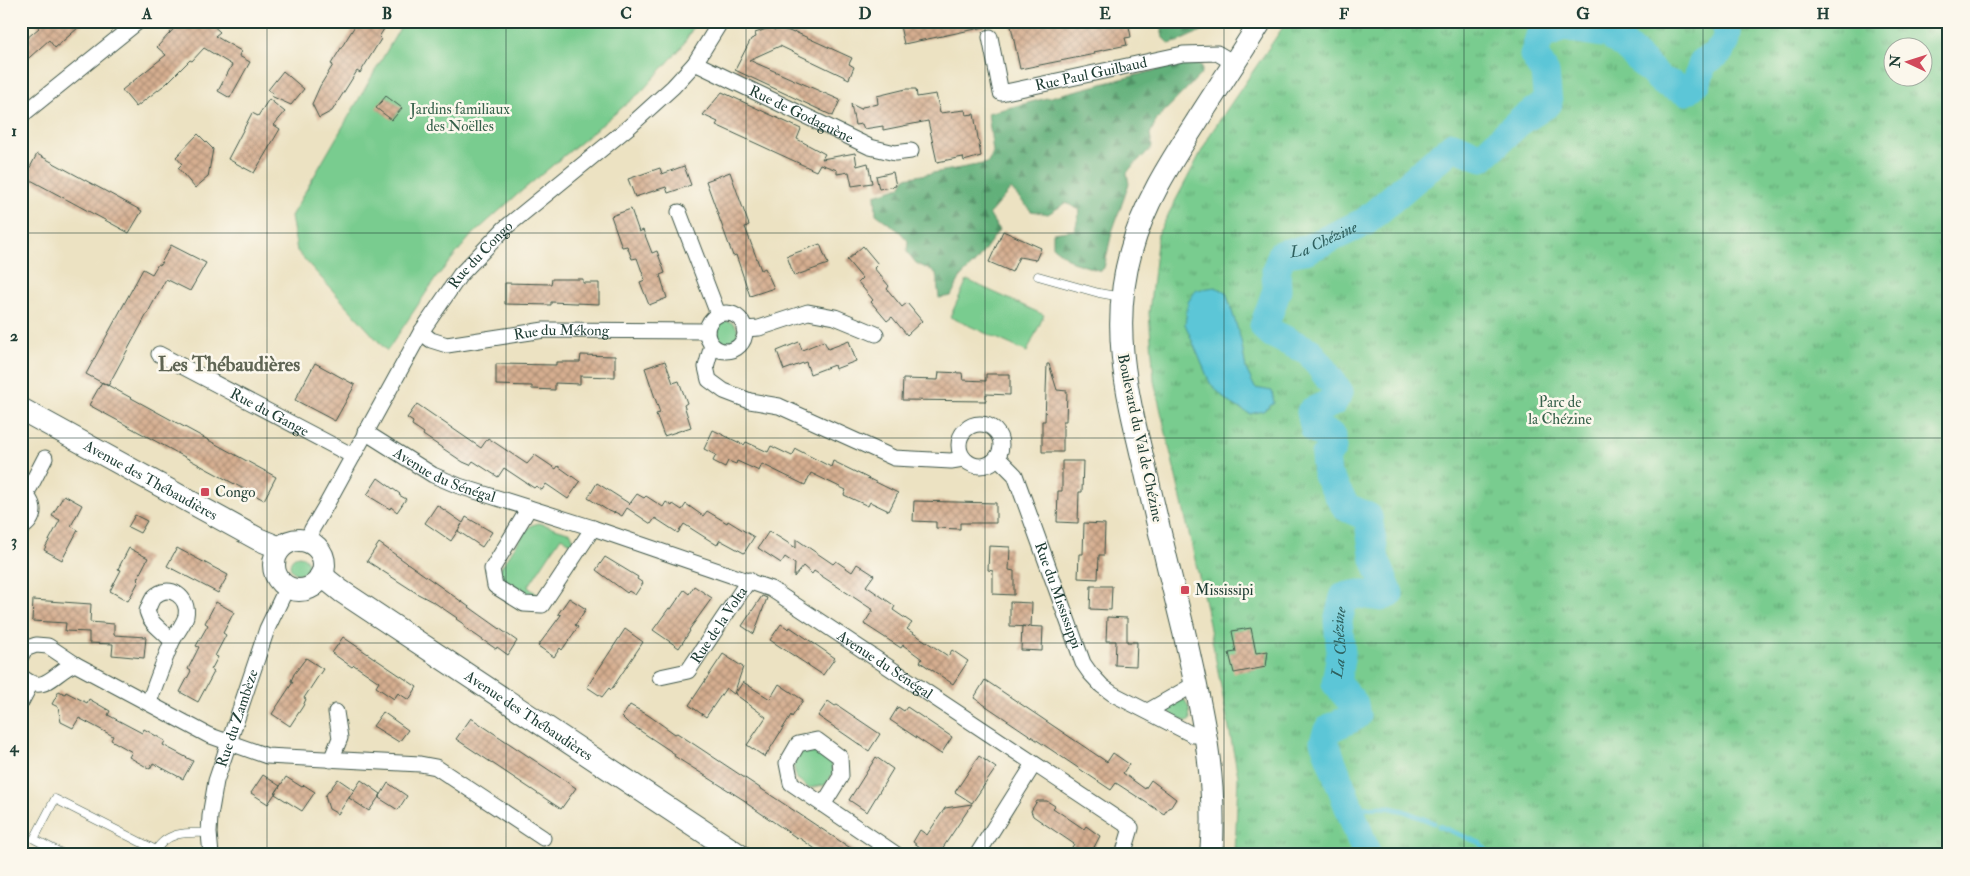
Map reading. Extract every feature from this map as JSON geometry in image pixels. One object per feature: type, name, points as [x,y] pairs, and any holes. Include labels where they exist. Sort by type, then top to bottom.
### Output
[{"type":"street","points":[[21,116],[139,21]]},
{"type":"street","name":"Rue du Congo","points":[[307,541],[421,332],[460,275],[488,244],[516,219],[630,126],[673,87],[695,63],[721,21]]},
{"type":"street","name":"Boulevard du Val de Chézine","points":[[1211,855],[1213,800],[1211,765],[1195,684],[1130,408],[1121,348],[1123,297],[1131,252],[1142,218],[1157,186],[1261,21]]},
{"type":"street","name":"Rue Paul Guilbaud","points":[[990,37],[1001,93],[1183,54],[1217,53],[1234,63]]},
{"type":"street","name":"Rue de Godaguène","points":[[695,63],[870,147],[895,153],[911,151]]},
{"type":"street","points":[[679,212],[718,314]]},
{"type":"street","points":[[744,329],[759,328],[808,312],[835,317],[876,334]]},
{"type":"street","points":[[709,338],[722,351],[734,349],[742,341],[743,324],[735,316],[724,313],[718,314],[710,321],[706,367],[709,380],[724,391],[750,401],[779,406],[899,459],[951,462],[964,459]]},
{"type":"street","name":"Rue du Mékong","points":[[421,332],[431,340],[447,346],[544,330],[709,338]]},
{"type":"street","name":"Rue du Gange","points":[[159,354],[353,456]]},
{"type":"street","name":"Avenue des Thébaudières","points":[[21,409],[258,538],[280,548]]},
{"type":"street","points":[[984,424],[993,428],[1001,439],[1002,446],[998,458],[986,466],[977,467],[964,459],[959,449],[959,442],[963,433],[974,425],[984,424]]},
{"type":"street","name":"Avenue du Sénégal","points":[[366,432],[433,475],[459,486],[593,528],[771,589],[1131,828],[1123,855]]},
{"type":"street","points":[[21,528],[30,521],[34,508],[28,497],[22,492],[30,487],[46,458]]},
{"type":"street","name":"Rue du Mississippi","points":[[998,458],[1016,475],[1080,653],[1090,673],[1102,686],[1113,694],[1193,735],[1206,735]]},
{"type":"street","points":[[529,508],[492,569],[495,586],[524,604],[542,605],[593,528]]},
{"type":"street","points":[[292,540],[307,541],[317,547],[322,555],[324,566],[321,575],[314,584],[307,588],[295,589],[286,587],[279,580],[274,569],[274,559],[280,548],[292,540]]},
{"type":"street","name":"Avenue des Thébaudières","points":[[321,575],[341,591],[739,855]]},
{"type":"street","name":"Rue de la Volta","points":[[660,677],[688,672],[748,580]]},
{"type":"street","name":"Rue du Zambèze","points":[[211,855],[209,833],[212,796],[267,629],[286,587]]},
{"type":"street","points":[[149,702],[172,642]]},
{"type":"street","points":[[21,656],[25,649],[36,645],[48,646],[75,664],[209,735],[267,756],[420,764],[436,767],[543,838]]},
{"type":"street","points":[[21,702],[26,679],[45,684],[68,666],[75,664]]},
{"type":"street","points":[[1148,711],[1195,684]]},
{"type":"street","points":[[331,760],[340,738],[336,712]]},
{"type":"street","points":[[976,855],[1034,764]]},
{"type":"street","points":[[823,805],[897,855]]},
{"type":"lane","points":[[1038,276],[1099,293],[1123,297]]},
{"type":"lane","points":[[65,855],[34,838],[55,799],[154,852],[172,835],[184,832],[209,833]]},
{"type":"green space","name":"Jardins familiaux des Noëlles","points":[[404,21],[697,21],[681,48],[641,92],[518,194],[470,237],[436,278],[387,351],[297,251],[291,216]]},
{"type":"green space","points":[[1160,21],[1224,21],[1169,44],[1163,38]]},
{"type":"green space","name":"Parc de la Chézine","points":[[1287,21],[1949,21],[1949,855],[1235,855],[1238,776],[1205,603],[1154,381],[1149,313],[1158,234],[1211,133]]},
{"type":"green space","points":[[1192,61],[1202,66],[1202,73],[1157,119],[1150,134],[1152,147],[1127,173],[1129,184],[1112,232],[1104,268],[1101,271],[1072,262],[1053,247],[1053,233],[1075,230],[1080,210],[1066,203],[1048,214],[1031,211],[1011,189],[989,214],[999,230],[976,262],[960,278],[951,296],[939,298],[936,273],[916,263],[907,252],[908,241],[900,232],[876,214],[875,195],[900,187],[905,178],[988,163],[993,152],[988,113]]},
{"type":"green space","points":[[967,280],[1044,315],[1027,352],[950,317]]},
{"type":"green space","points":[[726,321],[734,325],[738,333],[734,341],[726,345],[718,341],[714,333],[718,325]]},
{"type":"green space","points":[[539,523],[571,533],[574,541],[572,544],[561,537],[528,587],[538,595],[528,599],[500,580],[498,572],[526,530],[532,525]]},
{"type":"green space","points":[[295,556],[303,556],[308,561],[306,572],[295,574],[290,569],[290,561]]},
{"type":"green space","points":[[1185,700],[1189,708],[1190,720],[1187,722],[1173,716],[1169,711],[1175,703]]},
{"type":"green space","points":[[816,748],[831,759],[833,773],[825,785],[809,788],[796,778],[793,763],[802,751]]},
{"type":"water","points":[[1215,287],[1226,292],[1241,340],[1246,369],[1255,388],[1272,391],[1274,403],[1263,411],[1250,414],[1228,402],[1210,383],[1185,324],[1188,302],[1196,290]]},
{"type":"building","points":[[33,21],[86,21],[55,48],[49,40],[21,65],[21,43],[39,28]]},
{"type":"building","points":[[181,21],[208,21],[220,32],[215,36],[241,51],[239,56],[250,62],[230,98],[218,91],[232,65],[204,48],[167,83],[136,107],[122,90],[166,55],[157,47]]},
{"type":"building","points":[[358,21],[389,21],[379,37],[381,39],[360,73],[357,71],[332,111],[319,118],[312,104],[333,65],[331,64]]},
{"type":"building","points":[[915,21],[985,21],[985,27],[904,44],[900,26]]},
{"type":"building","points":[[1010,21],[1128,21],[1131,37],[1125,38],[1127,45],[1094,52],[1095,54],[1020,69]]},
{"type":"building","points":[[772,27],[774,30],[781,28],[795,32],[852,58],[849,64],[854,67],[849,79],[780,46],[749,60],[840,100],[833,116],[735,70],[751,39],[756,37],[755,33]]},
{"type":"building","points":[[283,71],[304,89],[291,105],[271,96],[273,93],[268,90]]},
{"type":"building","points":[[906,89],[916,89],[917,97],[936,94],[940,113],[965,110],[966,115],[974,114],[981,156],[964,161],[963,157],[937,162],[928,121],[883,130],[883,126],[864,129],[862,124],[855,125],[851,104],[861,109],[862,107],[878,104],[877,96]]},
{"type":"building","points":[[722,92],[801,129],[797,139],[825,154],[822,159],[855,153],[857,166],[868,163],[872,183],[852,186],[849,172],[837,174],[837,170],[820,164],[816,171],[716,125],[718,122],[703,115]]},
{"type":"building","points":[[386,96],[402,108],[392,120],[376,108]]},
{"type":"building","points":[[269,99],[285,112],[274,125],[280,129],[254,173],[228,159],[252,113],[258,116]]},
{"type":"building","points":[[198,134],[213,149],[208,177],[195,188],[178,168],[182,164],[176,157]]},
{"type":"building","points":[[37,154],[142,211],[129,233],[25,177]]},
{"type":"building","points":[[684,166],[691,185],[668,193],[666,187],[635,197],[628,179],[660,168],[662,174]]},
{"type":"building","points":[[730,172],[749,225],[745,227],[761,270],[765,268],[774,288],[750,296],[736,255],[733,256],[706,181]]},
{"type":"building","points":[[893,172],[896,186],[879,189],[876,176]]},
{"type":"building","points":[[631,209],[639,232],[643,230],[652,253],[657,251],[665,273],[660,275],[667,298],[649,305],[640,282],[645,280],[637,258],[632,259],[627,246],[622,247],[611,216]]},
{"type":"building","points":[[1003,231],[1041,248],[1036,260],[1019,257],[1012,272],[989,262]]},
{"type":"building","points":[[820,244],[828,264],[794,276],[787,256]]},
{"type":"building","points":[[171,245],[206,263],[190,291],[166,279],[108,386],[86,374],[143,269],[152,274],[158,264],[160,265]]},
{"type":"building","points":[[863,246],[878,264],[874,268],[889,286],[887,289],[902,307],[907,303],[922,321],[907,335],[892,317],[887,321],[871,302],[873,300],[858,282],[862,278],[847,260]]},
{"type":"building","points":[[552,279],[583,279],[583,283],[599,283],[599,304],[551,302],[551,305],[505,304],[505,283],[551,284]]},
{"type":"building","points":[[824,341],[828,349],[849,341],[856,361],[835,369],[834,365],[810,374],[806,362],[784,370],[777,351],[799,342],[802,350]]},
{"type":"building","points":[[581,355],[615,356],[615,377],[580,376],[580,384],[555,383],[555,390],[532,389],[532,386],[496,385],[496,364],[556,365],[556,362],[580,362]]},
{"type":"building","points":[[665,361],[673,383],[679,381],[687,403],[684,405],[691,427],[664,436],[656,414],[660,413],[645,368]]},
{"type":"building","points":[[315,363],[355,385],[335,421],[295,400]]},
{"type":"building","points":[[1047,364],[1049,364],[1057,390],[1067,391],[1066,421],[1063,421],[1063,452],[1042,452],[1042,421],[1045,421]]},
{"type":"building","points":[[939,372],[962,373],[963,380],[986,381],[986,374],[1010,374],[1010,395],[986,394],[986,401],[902,400],[903,379],[938,380]]},
{"type":"building","points":[[102,382],[276,477],[264,500],[89,405]]},
{"type":"building","points":[[417,404],[481,448],[488,438],[527,464],[535,455],[556,469],[558,466],[580,482],[568,499],[546,484],[542,490],[536,486],[534,488],[504,468],[498,477],[473,461],[470,465],[463,462],[423,435],[424,433],[412,425],[413,422],[407,418]]},
{"type":"building","points":[[713,430],[744,445],[746,442],[768,452],[771,446],[792,456],[796,449],[831,467],[833,461],[898,493],[889,511],[870,502],[868,506],[844,495],[846,490],[811,473],[805,485],[762,464],[759,471],[737,461],[736,464],[728,461],[725,467],[713,461],[716,455],[704,449]]},
{"type":"building","points":[[1062,461],[1083,461],[1078,523],[1057,522],[1058,491],[1062,491]]},
{"type":"building","points":[[378,478],[406,499],[397,512],[367,495]]},
{"type":"building","points":[[597,483],[630,504],[637,494],[644,498],[646,496],[663,507],[666,502],[682,510],[686,504],[703,516],[707,511],[754,537],[744,553],[720,540],[717,545],[684,524],[678,533],[655,518],[651,524],[627,508],[622,516],[607,510],[588,498]]},
{"type":"building","points":[[64,495],[82,505],[71,526],[78,530],[62,560],[44,550],[60,520],[52,516]]},
{"type":"building","points":[[914,501],[996,503],[996,523],[960,523],[960,529],[936,528],[936,522],[913,521]]},
{"type":"building","points":[[437,505],[463,523],[466,517],[492,532],[482,547],[458,531],[462,524],[451,541],[425,523]]},
{"type":"building","points":[[135,515],[147,521],[140,533],[128,527]]},
{"type":"building","points":[[1084,523],[1105,524],[1104,555],[1099,555],[1098,579],[1078,578],[1079,554],[1083,554]]},
{"type":"building","points":[[769,531],[796,548],[796,539],[833,564],[836,561],[852,572],[857,564],[874,575],[866,586],[895,606],[893,610],[912,623],[907,629],[948,656],[952,650],[968,661],[953,684],[920,662],[922,659],[903,645],[901,648],[864,624],[873,610],[814,571],[812,574],[803,566],[794,577],[795,564],[785,557],[781,563],[758,548]]},
{"type":"building","points":[[379,543],[517,641],[508,655],[464,627],[465,625],[457,618],[435,603],[367,561]]},
{"type":"building","points":[[989,546],[1010,547],[1009,570],[1014,571],[1014,595],[993,594],[993,571],[988,570]]},
{"type":"building","points":[[129,548],[148,558],[137,579],[139,581],[128,601],[110,591],[121,570],[118,569]]},
{"type":"building","points":[[177,548],[228,575],[218,593],[167,566]]},
{"type":"building","points":[[605,557],[638,577],[637,579],[643,583],[635,595],[629,591],[627,593],[596,570]]},
{"type":"building","points":[[694,586],[712,598],[689,630],[679,648],[653,630],[684,590],[689,594]]},
{"type":"building","points":[[1091,586],[1112,586],[1111,610],[1090,609]]},
{"type":"building","points":[[762,596],[767,598],[754,634],[742,626]]},
{"type":"building","points":[[569,598],[586,609],[575,625],[578,627],[562,650],[560,648],[554,657],[538,646],[561,615],[558,614]]},
{"type":"building","points":[[33,600],[91,604],[90,622],[114,624],[114,635],[146,637],[144,658],[112,655],[113,644],[89,643],[89,632],[65,631],[66,623],[32,621]]},
{"type":"building","points":[[216,602],[234,612],[223,633],[226,635],[215,656],[218,657],[211,670],[214,672],[198,702],[180,692],[191,671],[188,669],[199,647],[196,646],[208,625],[205,623]]},
{"type":"building","points":[[1010,602],[1032,603],[1031,627],[1010,626]]},
{"type":"building","points":[[1107,617],[1127,618],[1127,642],[1137,642],[1136,666],[1115,665],[1116,641],[1106,641]]},
{"type":"building","points":[[781,624],[789,629],[790,627],[835,658],[823,675],[770,640]]},
{"type":"building","points":[[1022,626],[1043,627],[1042,651],[1021,650]]},
{"type":"building","points":[[1251,628],[1256,653],[1268,651],[1266,667],[1234,673],[1229,653],[1236,652],[1232,631]]},
{"type":"building","points":[[625,629],[643,642],[611,690],[609,688],[602,697],[587,687]]},
{"type":"building","points":[[343,637],[417,687],[409,700],[398,693],[394,699],[376,687],[379,682],[332,653]]},
{"type":"building","points":[[723,654],[743,667],[734,694],[726,688],[706,717],[689,705]]},
{"type":"building","points":[[306,658],[323,669],[304,698],[306,699],[303,706],[290,726],[272,714],[293,682],[291,681],[294,674]]},
{"type":"building","points":[[985,680],[1107,762],[1113,753],[1129,764],[1123,773],[1145,789],[1151,780],[1176,799],[1171,807],[1164,814],[1116,783],[1111,790],[974,698]]},
{"type":"building","points":[[743,682],[770,699],[779,684],[803,700],[792,717],[791,715],[765,757],[747,745],[766,717],[735,694]]},
{"type":"building","points":[[59,691],[65,694],[66,692],[87,703],[89,699],[110,711],[108,715],[142,733],[144,729],[165,741],[163,745],[193,761],[183,779],[153,763],[150,769],[129,757],[132,752],[111,740],[113,736],[79,718],[73,728],[61,722],[58,707],[52,704]]},
{"type":"building","points":[[828,701],[880,734],[869,751],[818,716]]},
{"type":"building","points":[[630,705],[675,734],[677,733],[861,855],[824,855],[797,838],[747,802],[674,756],[675,754],[627,722],[622,717]]},
{"type":"building","points":[[898,707],[904,711],[907,707],[952,737],[941,754],[890,720]]},
{"type":"building","points":[[383,712],[408,730],[399,742],[373,726]]},
{"type":"building","points":[[471,718],[576,788],[561,809],[456,739]]},
{"type":"building","points":[[979,756],[996,768],[972,803],[955,792]]},
{"type":"building","points":[[876,757],[893,769],[867,812],[849,800]]},
{"type":"building","points":[[263,775],[280,786],[268,804],[251,793]]},
{"type":"building","points":[[286,777],[302,787],[304,785],[315,792],[302,811],[275,794]]},
{"type":"building","points":[[338,779],[354,790],[338,814],[329,809],[325,796]]},
{"type":"building","points":[[361,780],[381,794],[369,811],[349,798]]},
{"type":"building","points":[[388,783],[407,796],[398,810],[379,798]]},
{"type":"building","points":[[1037,801],[1047,801],[1055,806],[1053,808],[1084,829],[1086,826],[1100,836],[1090,855],[1067,855],[1074,844],[1033,816],[1031,811]]},
{"type":"building","points":[[972,804],[938,855],[931,855],[913,842],[920,830],[927,835],[945,808]]},
{"type":"waterway","name":"La Chézine","points":[[1367,855],[1324,741],[1328,730],[1356,716],[1354,704],[1336,683],[1341,653],[1338,621],[1344,597],[1359,594],[1381,597],[1389,594],[1375,559],[1368,517],[1346,507],[1327,475],[1325,456],[1332,448],[1332,436],[1315,430],[1311,412],[1333,402],[1339,392],[1310,352],[1269,332],[1264,326],[1277,290],[1276,271],[1282,254],[1305,250],[1365,222],[1453,146],[1482,157],[1519,122],[1548,103],[1545,73],[1534,55],[1540,36],[1563,27],[1609,34],[1625,46],[1662,81],[1686,91],[1697,82],[1703,62],[1720,51],[1726,41],[1727,21]]},
{"type":"waterway","points":[[1350,808],[1386,807],[1404,811],[1434,823]]},
{"type":"waterway","points":[[1439,826],[1480,843],[1490,855]]},
{"type":"place","name":"Congo","points":[[205,492]]},
{"type":"place","name":"Mississipi","points":[[1185,590]]},
{"type":"district","name":"Les Thébaudières","points":[[229,364]]}]
